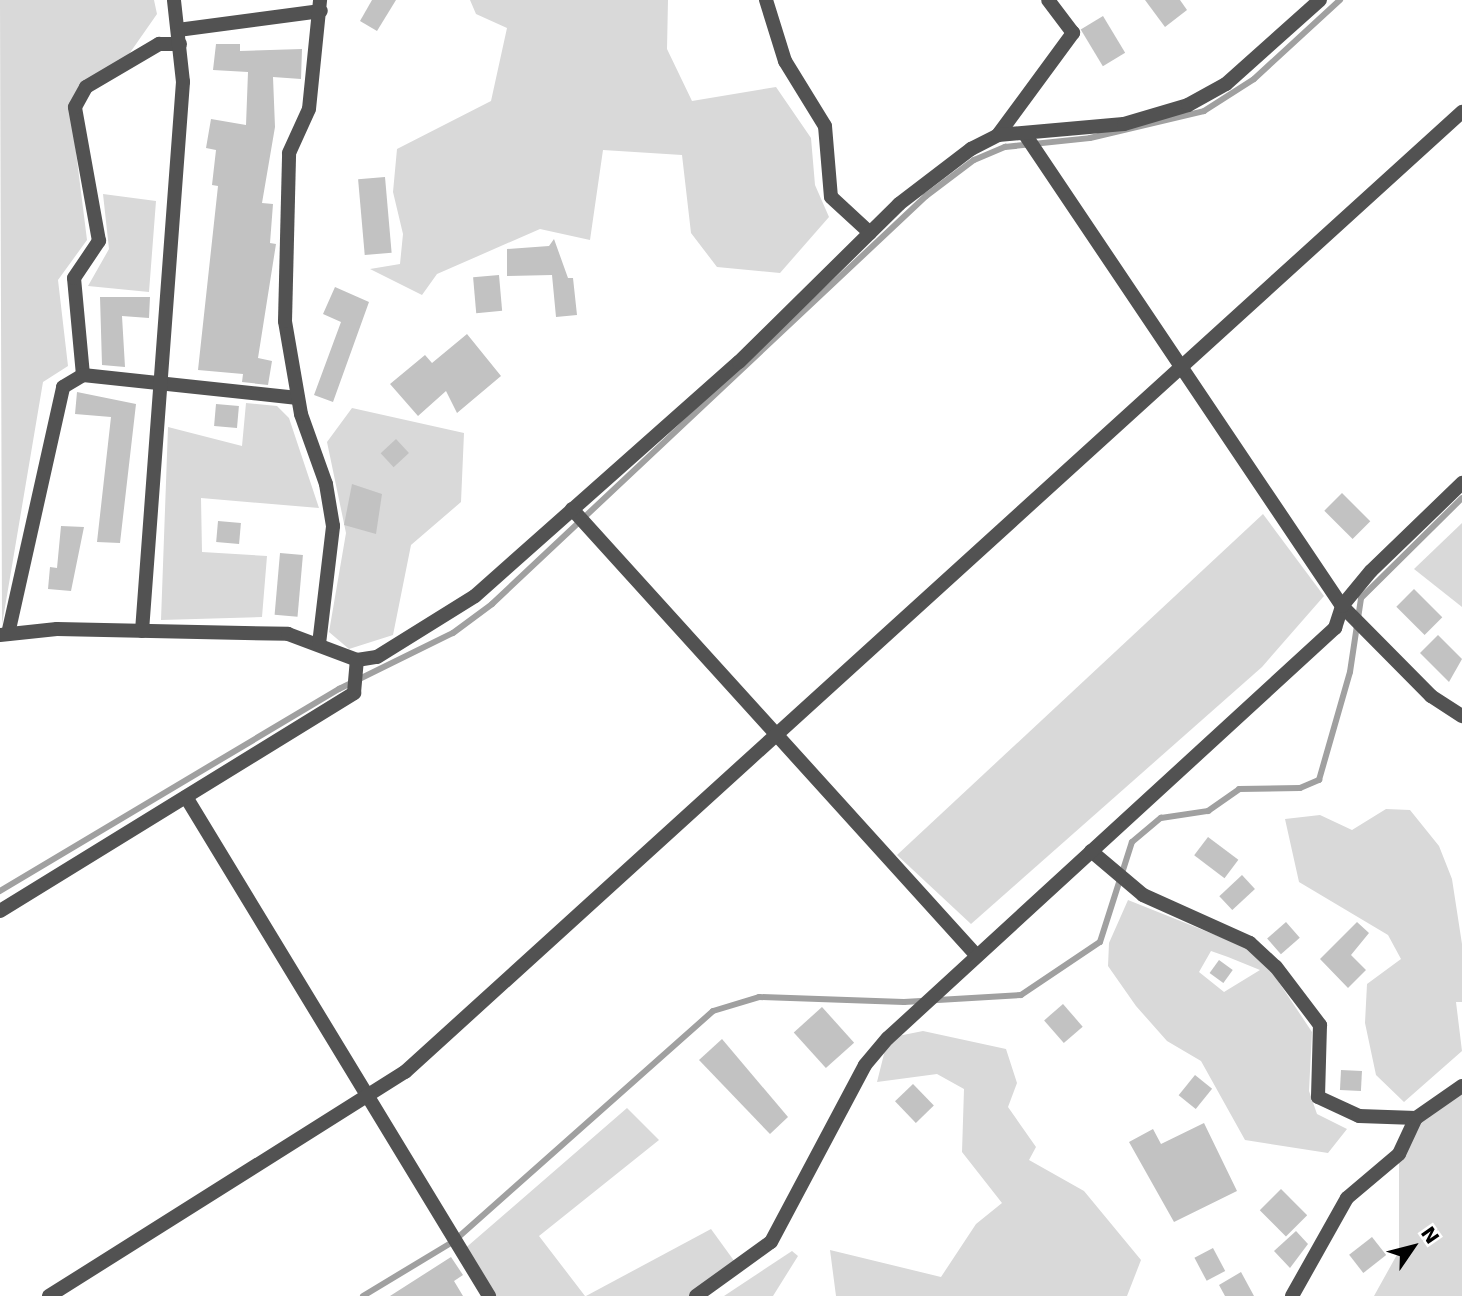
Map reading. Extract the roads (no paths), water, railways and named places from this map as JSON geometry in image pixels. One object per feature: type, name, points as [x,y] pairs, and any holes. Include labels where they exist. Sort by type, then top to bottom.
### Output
[{"type":"street","points":[[142,631],[183,82],[174,0]]},
{"type":"street","points":[[766,0],[785,61],[825,126],[831,197],[870,233]]},
{"type":"street","points":[[298,398],[83,375],[63,387],[4,635],[142,631],[288,634],[357,660],[422,633],[475,596],[739,362],[870,233],[938,172],[998,135],[1073,33],[1048,0]]},
{"type":"street","points":[[998,135],[1124,124],[1188,105],[1226,84],[1320,0]]},
{"type":"street","points":[[83,375],[74,278],[99,242],[75,107],[86,87],[159,44],[179,37],[320,6],[309,109],[289,153],[285,321],[298,398],[333,526],[319,644]]},
{"type":"street","points":[[49,1296],[369,1099],[777,736],[1462,112]]},
{"type":"street","points":[[1024,133],[1342,606],[1431,696],[1462,716]]},
{"type":"street","points":[[696,1296],[771,1242],[865,1065],[1091,850],[1328,636],[1342,606],[1462,483]]},
{"type":"street","points":[[572,509],[977,956]]},
{"type":"street","points":[[0,911],[354,693],[357,660]]},
{"type":"street","points":[[186,797],[489,1296]]},
{"type":"street","points":[[1091,850],[1143,895],[1250,943],[1276,967],[1320,1025],[1318,1097],[1359,1116],[1416,1118]]},
{"type":"street","points":[[1292,1296],[1331,1219],[1399,1154],[1416,1118],[1462,1086]]},
{"type":"waterway","points":[[0,891],[339,689],[453,633],[492,604],[926,196],[974,160],[1005,147],[1090,138],[1204,111],[1254,79],[1340,0]]},
{"type":"waterway","points":[[363,1296],[454,1241],[713,1011],[759,997],[904,1002],[1021,995],[1100,942],[1132,842],[1161,818],[1208,811],[1239,789],[1300,788],[1319,780],[1350,672],[1361,598],[1462,498]]}]
